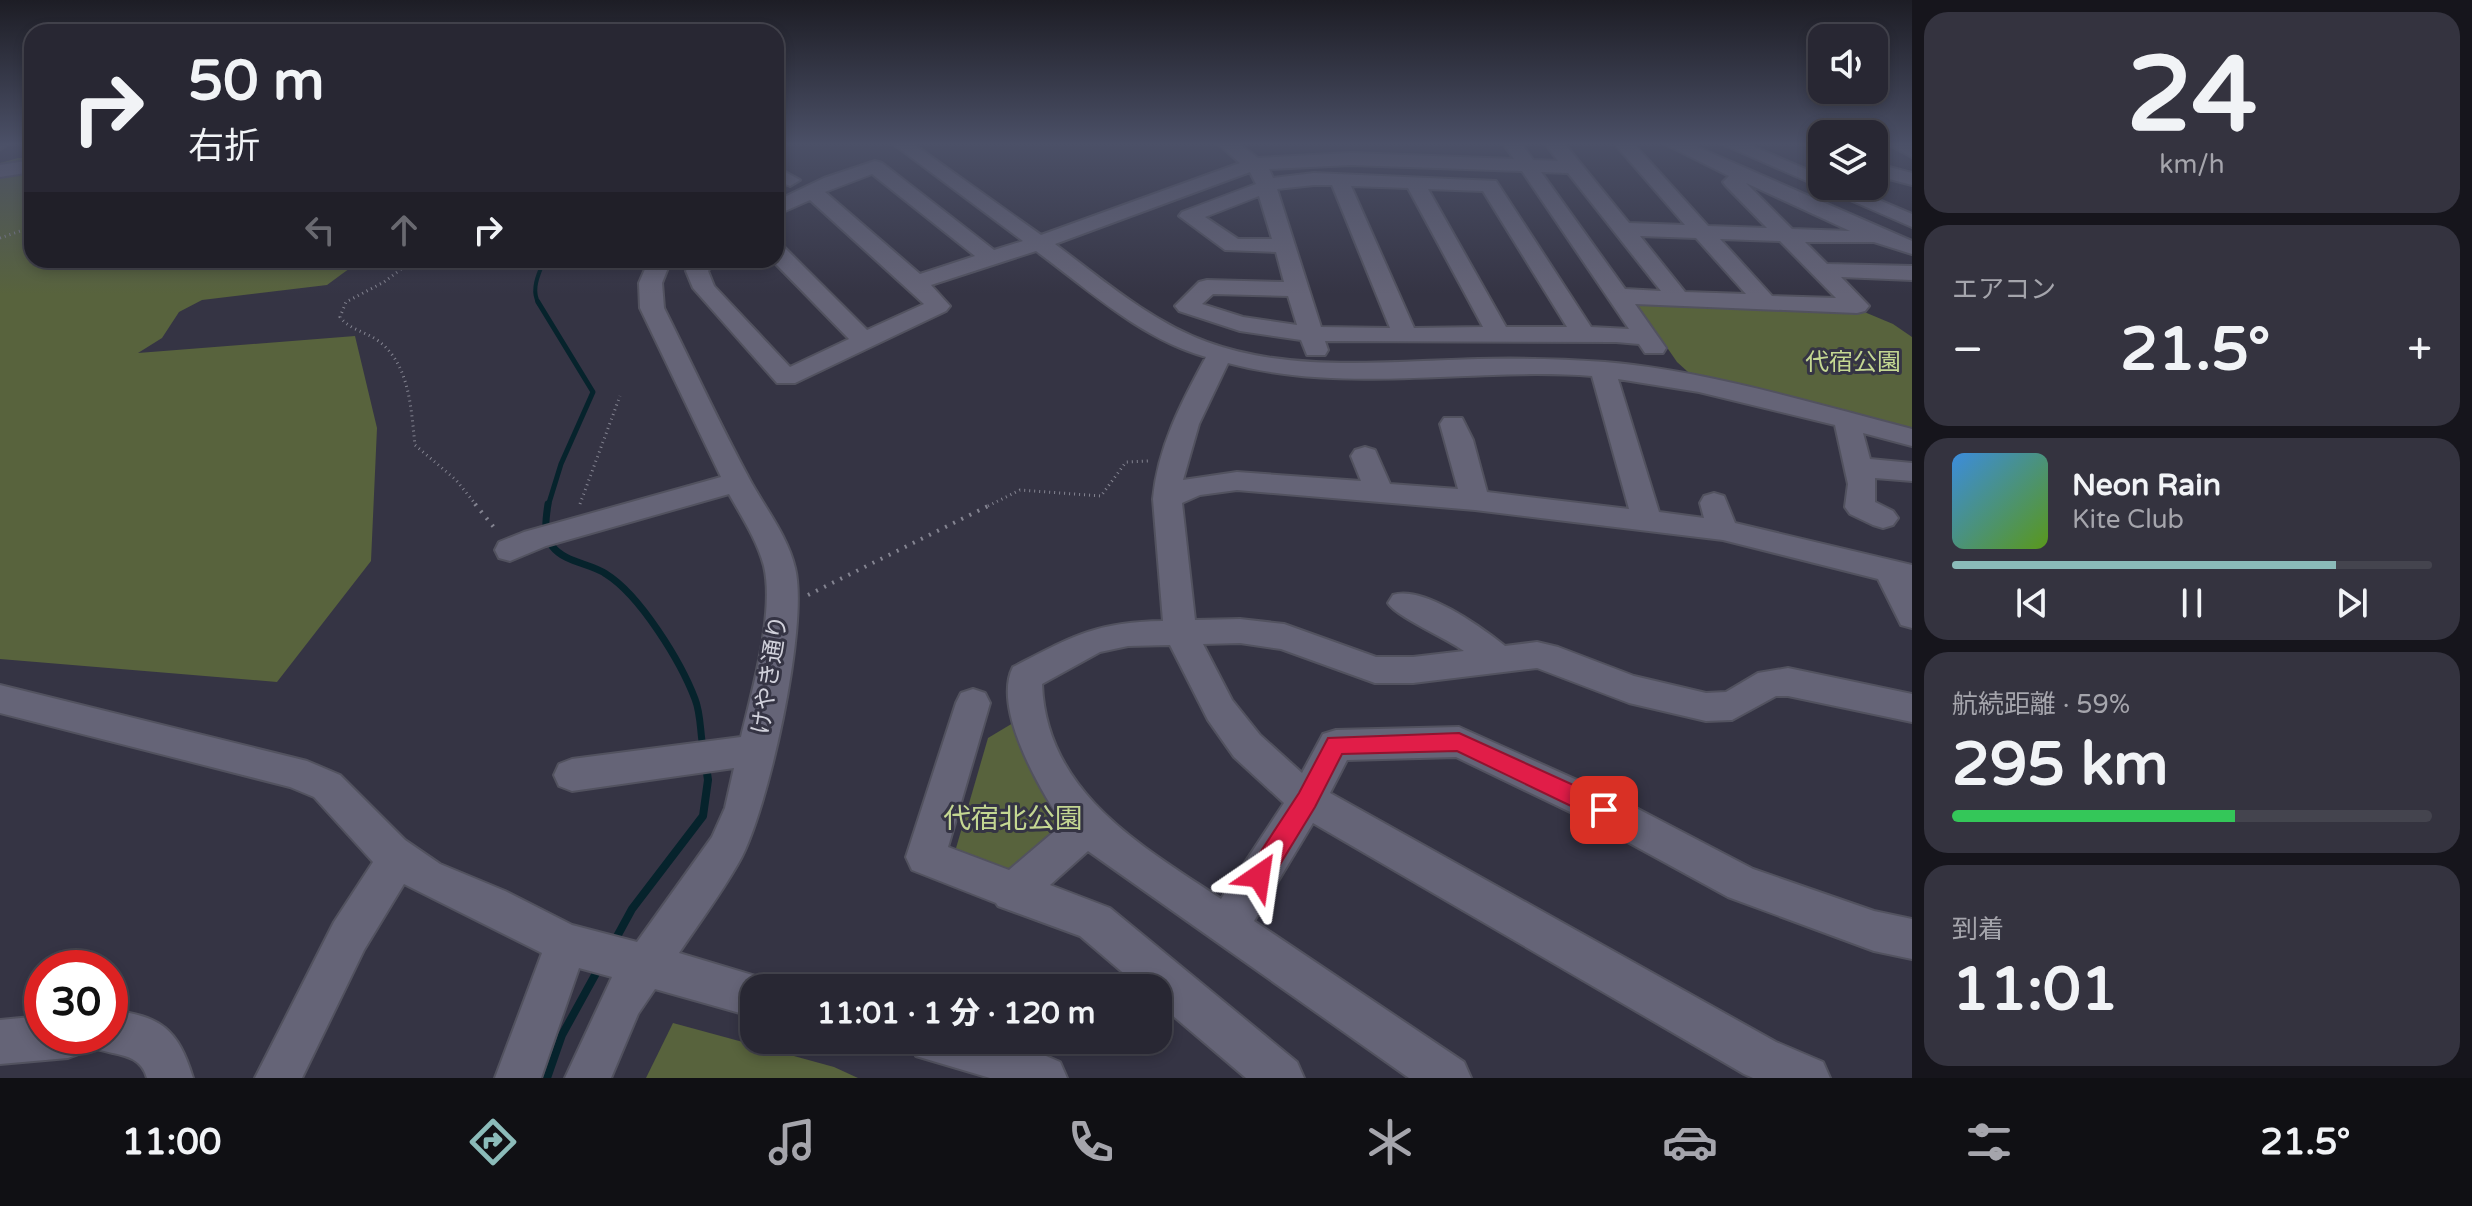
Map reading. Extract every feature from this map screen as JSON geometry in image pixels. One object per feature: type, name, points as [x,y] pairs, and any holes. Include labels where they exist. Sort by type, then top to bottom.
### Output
[{"type":"street","points":[[784,205],[807,193]]},
{"type":"street","points":[[699,268],[697,271],[704,288],[786,378],[938,306],[916,282],[815,193]]},
{"type":"street","points":[[907,193],[991,258]]},
{"type":"street","points":[[970,193],[1146,320],[1220,354],[1246,361],[1321,367],[1602,369],[1734,390],[1912,438]]},
{"type":"street","points":[[916,282],[1038,243],[1174,193]]},
{"type":"street","points":[[1247,193],[1189,216],[1233,245],[1283,246]]},
{"type":"street","points":[[1268,193],[1321,367]]},
{"type":"street","points":[[1345,193],[1405,335]]},
{"type":"street","points":[[1420,193],[1499,335]]},
{"type":"street","points":[[1494,193],[1583,333]]},
{"type":"street","points":[[1547,193],[1676,379]]},
{"type":"street","points":[[1593,193],[1679,299]]},
{"type":"street","points":[[1669,193],[1765,302]]},
{"type":"street","points":[[1618,296],[1857,306],[1745,193]]},
{"type":"street","points":[[1784,193],[1882,238],[1912,248]]},
{"type":"street","points":[[1862,200],[1912,221]]},
{"type":"street","points":[[1886,200],[1912,211]]},
{"type":"street","points":[[1621,229],[1882,238]]},
{"type":"street","points":[[784,260],[864,341]]},
{"type":"street","name":"けやき通り","points":[[588,1078],[623,999],[726,849],[744,808],[776,660],[782,600],[780,568],[769,539],[737,482],[652,308],[649,284],[655,268]]},
{"type":"street","points":[[1822,270],[1912,273]]},
{"type":"street","points":[[1295,289],[1207,287],[1187,306],[1225,322],[1255,329],[1311,334],[1583,333],[1646,337]]},
{"type":"street","points":[[1220,354],[1190,412],[1172,460],[1167,499],[1180,632],[1220,710],[1247,746],[1307,800],[1760,1058],[1807,1078]]},
{"type":"street","points":[[1602,369],[1647,520]]},
{"type":"street","points":[[1847,421],[1862,484],[1860,507],[1883,518]]},
{"type":"street","points":[[1453,424],[1460,435],[1462,458],[1475,500]]},
{"type":"street","points":[[1365,456],[1379,491]]},
{"type":"street","points":[[1857,467],[1912,472]]},
{"type":"street","points":[[523,544],[737,482]]},
{"type":"street","points":[[1167,499],[1194,486],[1212,482],[1297,484],[1647,520],[1718,516],[1901,574],[1912,616]]},
{"type":"street","points":[[1404,603],[1438,617],[1477,641],[1498,659]]},
{"type":"street","points":[[1448,1078],[1126,857],[1088,827],[1060,789],[1046,762],[1028,711],[1025,677],[1092,641],[1128,634],[1262,632],[1375,670],[1413,670],[1537,655],[1558,660],[1629,689],[1706,707],[1732,706],[1770,683],[1788,682],[1912,708]]},
{"type":"street","points":[[0,699],[52,715],[294,772],[327,786],[398,858],[426,877],[491,905],[566,944],[740,991]]},
{"type":"street","points":[[973,703],[926,857],[1012,893],[1095,922],[1281,1078]]},
{"type":"street","points":[[1227,927],[1307,800],[1336,745],[1459,742],[1604,810],[1742,884],[1861,927],[1912,939]]},
{"type":"street","points":[[572,775],[720,753],[758,752]]},
{"type":"street","points":[[1012,893],[1088,827]]},
{"type":"street","points":[[278,1078],[349,936],[398,858]]},
{"type":"street","points":[[518,1078],[566,944]]},
{"type":"street","points":[[128,1034],[155,1043],[165,1059],[170,1078]]},
{"type":"street","points":[[0,1042],[24,1040]]},
{"type":"street","points":[[988,1054],[1044,1078]]},
{"type":"path","points":[[0,238],[24,230]]},
{"type":"path","points":[[402,268],[384,282],[346,302],[340,317],[343,324],[376,340],[393,355],[407,383],[415,445],[523,544]]},
{"type":"path","points":[[571,529],[620,396]]},
{"type":"path","points":[[782,600],[813,594],[1020,490],[1101,496],[1126,462],[1172,460]]},
{"type":"green space","points":[[0,193],[24,193],[24,268],[350,268],[327,285],[202,300],[179,312],[162,338],[138,353],[355,336],[377,428],[371,561],[277,682],[0,659]]},
{"type":"green space","name":"代宿公園","points":[[1637,304],[1862,311],[1893,324],[1912,337],[1912,429],[1688,372],[1677,362]]},
{"type":"green space","name":"代宿北公園","points":[[1023,717],[1071,834],[1007,883],[952,862],[988,738]]},
{"type":"green space","points":[[673,1023],[740,1041],[740,1054],[786,1054],[834,1067],[858,1078],[646,1078]]},
{"type":"waterway","points":[[538,302],[535,291],[541,268]]},
{"type":"waterway","points":[[538,302],[593,392],[561,464],[548,506]]},
{"type":"waterway","points":[[548,504],[546,531],[557,552],[600,570],[619,584],[645,613],[670,649],[697,705],[703,748]]},
{"type":"waterway","points":[[614,942],[632,909],[703,816],[708,780],[706,766]]},
{"type":"waterway","points":[[547,1078],[562,1035],[600,966]]},
{"type":"route","points":[[1259,876],[1307,800],[1336,745],[1459,742],[1604,810]]}]
